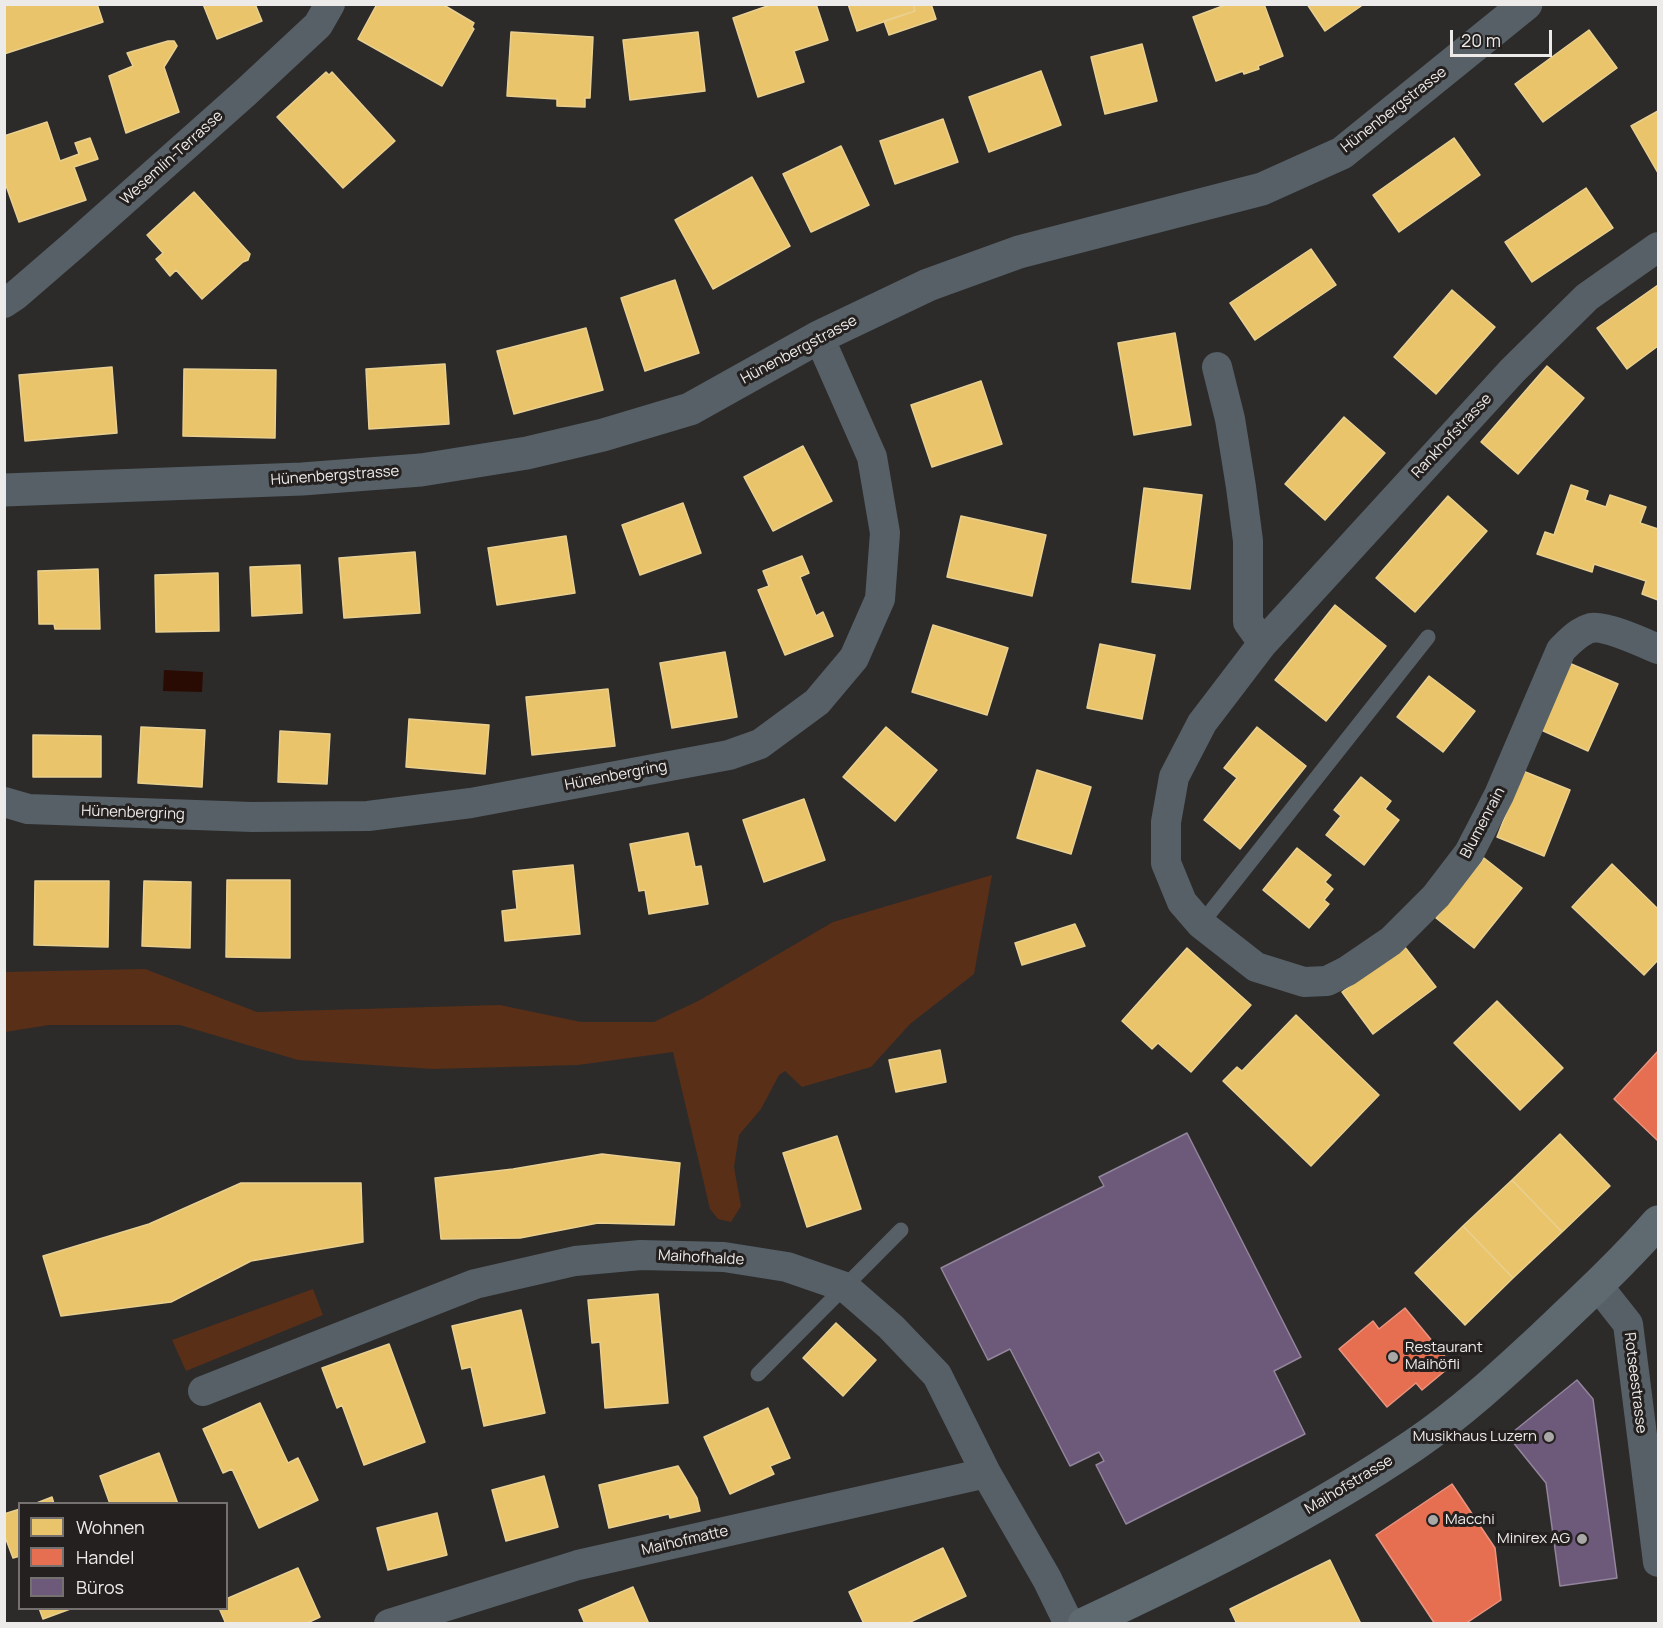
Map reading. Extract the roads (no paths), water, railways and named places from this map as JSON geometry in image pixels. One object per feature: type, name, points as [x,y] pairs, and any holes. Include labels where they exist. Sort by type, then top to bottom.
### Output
[{"type":"main road","name":"Maihofstrasse","points":[[1084,1623],[1296,1517],[1357,1482],[1416,1444],[1487,1389],[1598,1286],[1659,1222]]},
{"type":"street","name":"Wesemlin-Terrasse","points":[[4,303],[67,252],[245,93],[318,25],[330,4]]},
{"type":"street","name":"Hünenbergstrasse","points":[[4,490],[302,479],[420,470],[527,453],[603,435],[690,409],[819,337],[928,285],[1019,252],[1262,189],[1342,153],[1526,4]]},
{"type":"street","name":"Rankhofstrasse","points":[[1201,924],[1182,902],[1166,863],[1166,822],[1174,777],[1202,723],[1263,643],[1512,371],[1587,297],[1659,247]]},
{"type":"street","name":"Hünenbergring","points":[[4,802],[28,809],[252,818],[368,816],[471,804],[729,755],[760,744],[817,702],[855,658],[880,599],[885,533],[872,457],[819,337]]},
{"type":"street","points":[[1217,367],[1230,419],[1248,541],[1248,622],[1263,643]]},
{"type":"street","name":"Blumenrain","points":[[1201,924],[1256,968],[1304,982],[1327,981],[1347,971],[1391,941],[1436,896],[1469,853],[1499,795],[1561,650],[1575,637],[1592,628],[1607,630],[1659,649]]},
{"type":"street","name":"Maihofhalde","points":[[203,1391],[475,1284],[574,1261],[641,1255],[724,1257],[787,1267],[845,1287],[891,1327],[937,1375],[986,1473],[1047,1579],[1069,1623]]},
{"type":"street","name":"Rotseestrasse","points":[[1598,1286],[1628,1324],[1659,1562]]},
{"type":"street","name":"Maihofmatte","points":[[389,1623],[578,1565],[986,1473]]},
{"type":"lane","points":[[1201,924],[1428,637]]},
{"type":"lane","points":[[758,1374],[901,1230]]},
{"type":"place","name":"Restaurant Maihöfli","points":[[1393,1357]]},
{"type":"place","name":"Musikhaus Luzern","points":[[1549,1437]]},
{"type":"place","name":"Macchi","points":[[1433,1520]]},
{"type":"place","name":"Minirex AG","points":[[1582,1539]]}]
